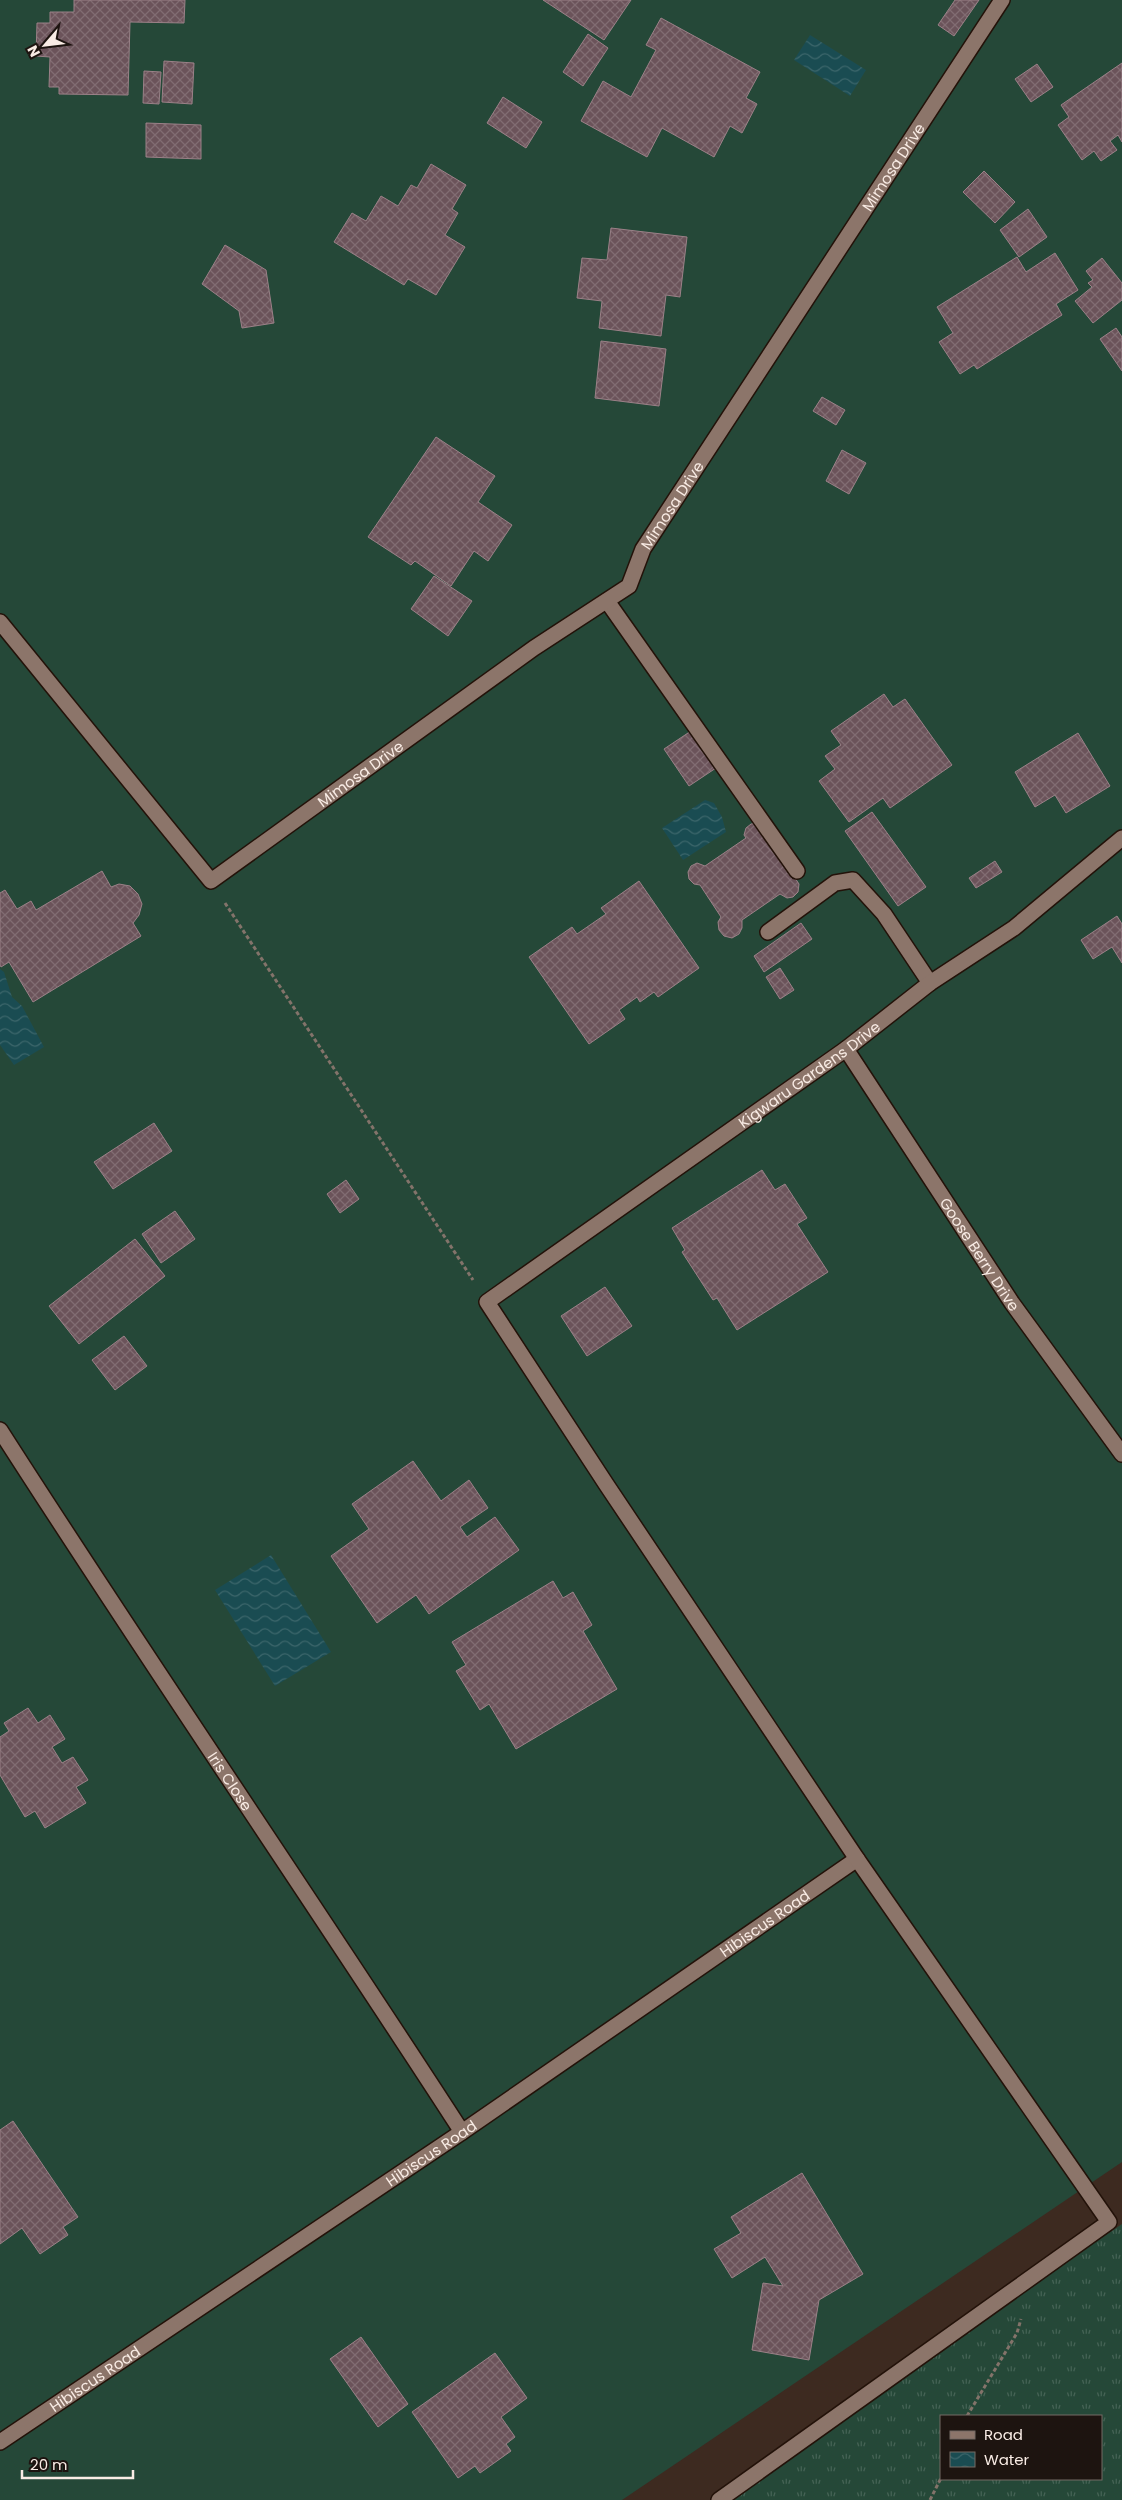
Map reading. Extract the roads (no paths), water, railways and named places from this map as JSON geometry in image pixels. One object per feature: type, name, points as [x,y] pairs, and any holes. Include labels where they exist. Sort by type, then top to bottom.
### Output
[{"type":"street","name":"Mimosa Drive","points":[[0,622],[211,881],[534,648],[629,586],[642,549],[1002,0]]},
{"type":"street","points":[[607,601],[797,871]]},
{"type":"street","name":"Kigwaru Gardens Drive","points":[[857,1859],[606,1484],[487,1302],[846,1049],[930,983],[1014,928],[1122,838]]},
{"type":"street","points":[[768,932],[835,882],[853,880],[884,914],[930,983]]},
{"type":"street","name":"Goose Berry Drive","points":[[846,1049],[1012,1303],[1122,1454]]},
{"type":"street","name":"Iris Close","points":[[0,1430],[110,1602],[245,1800],[462,2132]]},
{"type":"street","points":[[719,2500],[1109,2222],[857,1859]]},
{"type":"street","name":"Hibiscus Road","points":[[0,2442],[462,2132],[736,1940],[857,1859]]},
{"type":"water","points":[[810,35],[866,70],[850,96],[794,60]]},
{"type":"water","points":[[705,800],[714,803],[722,817],[726,832],[683,860],[662,828]]},
{"type":"water","points":[[0,969],[4,972],[12,997],[22,1006],[44,1047],[14,1065],[0,1045]]},
{"type":"water","points":[[271,1555],[331,1652],[275,1686],[215,1590]]}]
